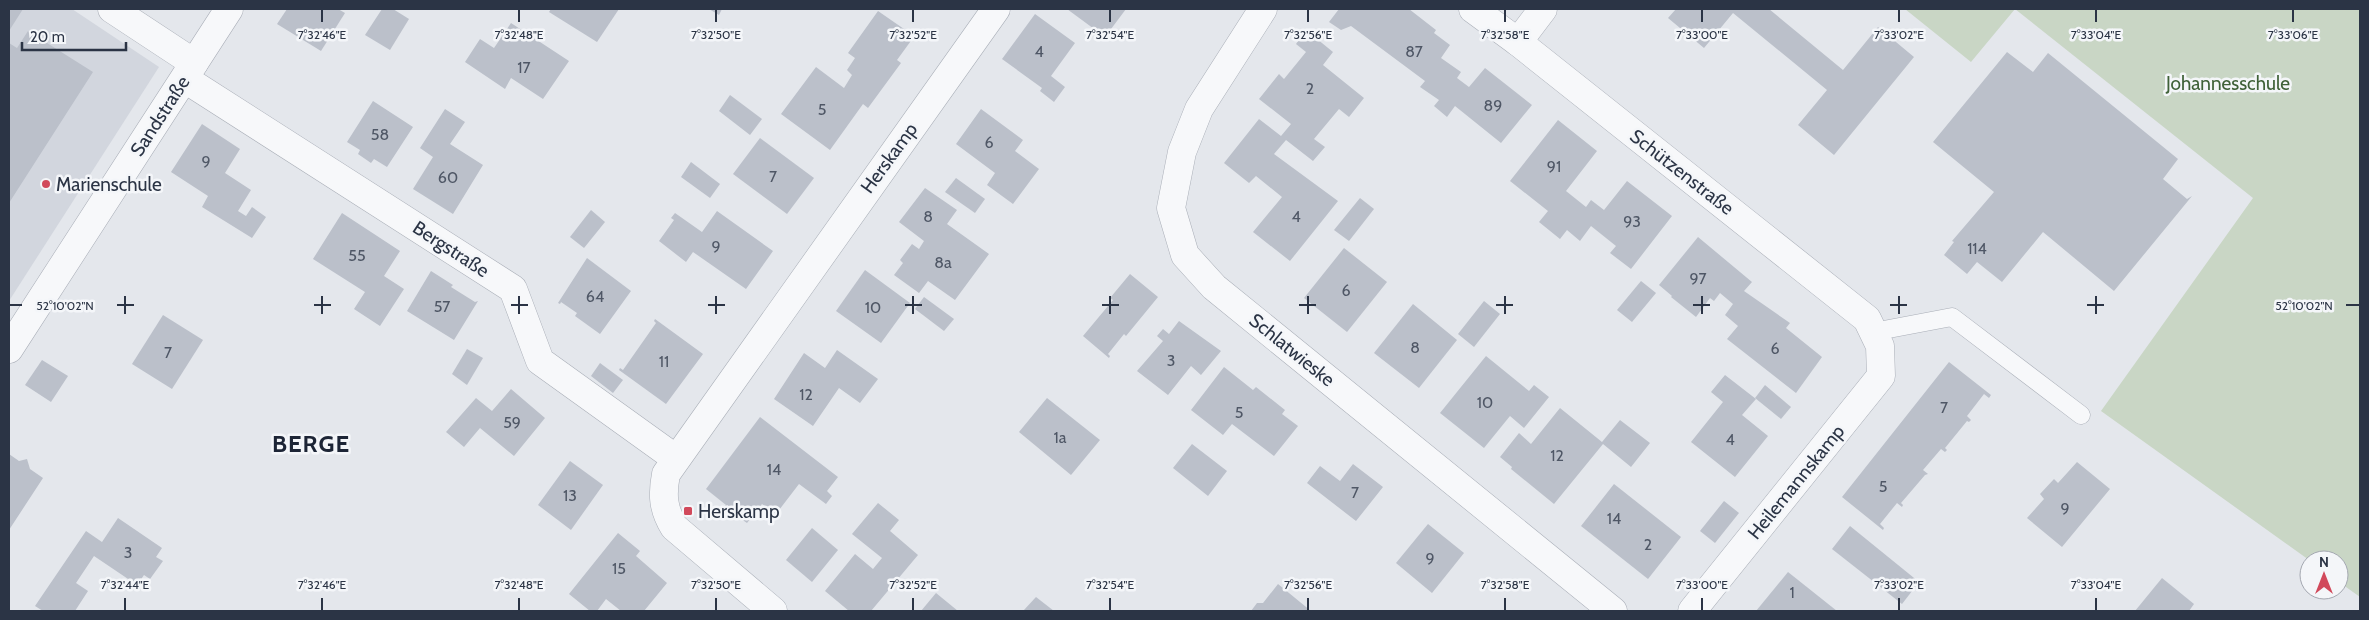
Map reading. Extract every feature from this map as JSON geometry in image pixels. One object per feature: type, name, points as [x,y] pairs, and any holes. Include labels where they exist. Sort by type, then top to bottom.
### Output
[{"type":"street","name":"Bergstraße","points":[[112,9],[190,71],[513,289],[540,361],[675,458]]},
{"type":"street","name":"Sandstraße","points":[[9,349],[229,9]]},
{"type":"street","name":"Herskamp","points":[[773,611],[674,527],[665,512],[662,493],[666,474],[675,458],[996,9]]},
{"type":"street","name":"Schlatwieske","points":[[1263,9],[1199,109],[1182,152],[1171,208],[1185,255],[1214,287],[1613,611]]},
{"type":"street","name":"Schützenstraße","points":[[1473,9],[1518,42],[1867,319],[1876,339]]},
{"type":"street","points":[[1518,42],[1543,9]]},
{"type":"street","name":"Heilemannskamp","points":[[1692,611],[1881,376],[1876,339]]},
{"type":"lane","points":[[1876,339],[1952,317],[2081,415]]},
{"type":"shaded area","name":"Marienschule","points":[[9,9],[72,9],[159,67],[9,301]]},
{"type":"green space","points":[[1905,9],[2015,9],[1971,62]]},
{"type":"green space","name":"Johannesschule","points":[[2015,9],[2360,9],[2360,597],[2349,589],[2349,550],[2299,550],[2299,553],[2101,411],[2253,198]]},
{"type":"building","points":[[9,9],[23,9],[9,31]]},
{"type":"building","points":[[287,9],[338,9],[345,13],[321,51],[277,24]]},
{"type":"building","points":[[382,9],[393,9],[409,19],[390,50],[365,35]]},
{"type":"building","points":[[551,9],[619,9],[597,42],[549,12]]},
{"type":"building","points":[[709,9],[722,9],[719,15]]},
{"type":"building","points":[[1067,9],[1126,9],[1105,37]]},
{"type":"building","points":[[1339,9],[1409,9],[1436,30],[1434,33],[1450,45],[1441,58],[1461,72],[1457,78],[1469,87],[1485,68],[1532,105],[1501,143],[1455,106],[1447,117],[1434,106],[1439,100],[1420,87],[1425,81],[1351,26],[1341,30],[1329,22]]},
{"type":"building","points":[[1676,9],[1769,9],[1843,70],[1878,27],[1914,57],[1834,155],[1798,125],[1827,90],[1733,13],[1704,48],[1668,18]]},
{"type":"building","points":[[878,11],[917,38],[915,41],[913,38],[897,60],[901,63],[868,108],[863,104],[830,150],[781,114],[816,67],[844,88],[852,75],[847,70],[855,58],[848,53]]},
{"type":"building","points":[[1035,14],[1075,43],[1051,76],[1065,87],[1054,102],[1040,91],[1042,88],[1002,59]]},
{"type":"building","points":[[511,23],[569,61],[543,99],[511,78],[505,89],[465,62],[480,39],[494,48]]},
{"type":"building","points":[[1306,30],[1333,52],[1323,65],[1364,98],[1349,117],[1339,109],[1314,139],[1325,147],[1313,161],[1286,140],[1274,154],[1338,201],[1290,261],[1253,232],[1282,197],[1256,176],[1249,183],[1224,163],[1259,119],[1281,136],[1291,124],[1259,99],[1279,74],[1284,79],[1306,52],[1296,44]]},
{"type":"building","points":[[28,31],[93,72],[9,203],[9,43],[17,48]]},
{"type":"building","points":[[2007,52],[2033,72],[2048,53],[2178,159],[2163,179],[2187,199],[2192,196],[2114,291],[2043,232],[2002,282],[1977,262],[1967,274],[1944,255],[1954,242],[1952,241],[1994,192],[1933,142]]},
{"type":"building","points":[[730,95],[762,119],[750,135],[719,111]]},
{"type":"building","points":[[373,101],[413,127],[387,167],[374,159],[371,163],[358,154],[360,150],[347,142]]},
{"type":"building","points":[[445,109],[465,122],[450,144],[483,165],[453,214],[413,189],[433,157],[420,148]]},
{"type":"building","points":[[981,109],[1023,140],[1015,151],[1039,169],[1013,204],[987,185],[995,173],[956,144]]},
{"type":"building","points":[[1558,120],[1597,151],[1566,191],[1586,207],[1591,200],[1604,210],[1627,181],[1672,216],[1631,269],[1610,253],[1616,246],[1591,226],[1580,241],[1567,230],[1560,239],[1539,222],[1548,211],[1510,181]]},
{"type":"building","points":[[202,124],[240,149],[225,173],[251,190],[238,211],[246,216],[252,207],[266,217],[252,238],[202,207],[208,196],[171,172]]},
{"type":"building","points":[[760,138],[814,178],[787,214],[733,174]]},
{"type":"building","points":[[691,162],[720,184],[710,198],[681,177]]},
{"type":"building","points":[[956,178],[985,199],[975,213],[945,192]]},
{"type":"building","points":[[925,188],[957,210],[947,224],[989,254],[955,300],[928,281],[919,293],[894,275],[903,263],[900,260],[912,244],[919,249],[924,241],[899,222]]},
{"type":"building","points":[[1360,198],[1374,209],[1349,241],[1334,230]]},
{"type":"building","points":[[591,210],[605,222],[584,248],[570,237]]},
{"type":"building","points":[[717,211],[773,251],[746,289],[693,252],[686,262],[659,241],[674,220],[671,218],[675,213],[702,232]]},
{"type":"building","points":[[342,213],[400,251],[384,276],[404,289],[380,326],[354,309],[365,292],[313,259]]},
{"type":"building","points":[[1698,237],[1752,282],[1744,291],[1790,323],[1786,328],[1822,357],[1796,393],[1727,339],[1738,326],[1725,315],[1733,304],[1720,293],[1714,301],[1710,298],[1696,317],[1659,285]]},
{"type":"building","points":[[1344,248],[1387,282],[1347,332],[1304,298]]},
{"type":"building","points":[[587,258],[631,291],[600,334],[575,316],[577,313],[561,302],[560,304],[558,303]]},
{"type":"building","points":[[865,270],[910,303],[881,343],[836,311]]},
{"type":"building","points":[[431,271],[453,285],[451,287],[475,302],[478,301],[454,340],[407,311]]},
{"type":"building","points":[[1130,274],[1158,297],[1126,336],[1124,334],[1108,354],[1109,358],[1083,336],[1113,300],[1110,298]]},
{"type":"building","points":[[1641,281],[1656,293],[1632,322],[1617,310]]},
{"type":"building","points":[[924,297],[954,319],[944,331],[915,309]]},
{"type":"building","points":[[1484,301],[1500,314],[1474,347],[1458,334]]},
{"type":"building","points":[[1413,304],[1457,340],[1419,388],[1374,353]]},
{"type":"building","points":[[163,315],[203,340],[172,389],[132,364]]},
{"type":"building","points":[[655,319],[703,354],[666,404],[619,370],[620,368],[623,370],[656,323]]},
{"type":"building","points":[[1179,321],[1221,351],[1201,375],[1191,366],[1168,395],[1137,371],[1163,341],[1157,336],[1163,329],[1169,334]]},
{"type":"building","points":[[467,349],[483,358],[467,385],[452,374]]},
{"type":"building","points":[[837,350],[878,379],[860,403],[839,388],[813,426],[774,399],[804,353],[825,368]]},
{"type":"building","points":[[1486,356],[1529,391],[1534,385],[1549,397],[1524,428],[1510,416],[1484,448],[1440,413]]},
{"type":"building","points":[[42,360],[68,376],[51,402],[25,385]]},
{"type":"building","points":[[1949,362],[1991,395],[1989,398],[1984,394],[1967,416],[1971,420],[1967,421],[1945,448],[1947,450],[1945,452],[1941,449],[1923,470],[1928,474],[1925,475],[1901,503],[1902,507],[1897,503],[1880,524],[1884,528],[1883,530],[1842,497]]},
{"type":"building","points":[[600,363],[623,380],[613,393],[591,376]]},
{"type":"building","points":[[1224,367],[1253,390],[1256,387],[1285,410],[1282,414],[1298,426],[1274,456],[1232,424],[1223,435],[1191,410]]},
{"type":"building","points":[[1725,375],[1756,399],[1742,415],[1768,436],[1735,477],[1691,442],[1723,402],[1711,392]]},
{"type":"building","points":[[1765,385],[1791,407],[1781,419],[1755,398]]},
{"type":"building","points":[[511,389],[545,418],[514,456],[480,428],[464,447],[446,432],[476,398],[492,411]]},
{"type":"building","points":[[1047,398],[1100,440],[1071,475],[1019,432]]},
{"type":"building","points":[[1560,408],[1602,442],[1620,420],[1650,443],[1631,467],[1603,444],[1554,504],[1511,469],[1512,467],[1500,457],[1519,433],[1531,444]]},
{"type":"building","points":[[760,417],[838,477],[827,491],[832,496],[826,504],[799,484],[776,514],[762,504],[747,523],[724,507],[726,505],[706,489]]},
{"type":"building","points":[[1192,444],[1227,471],[1208,496],[1173,468]]},
{"type":"building","points":[[9,454],[19,461],[27,459],[30,469],[43,478],[9,530]]},
{"type":"building","points":[[570,461],[603,485],[571,530],[538,505]]},
{"type":"building","points":[[2077,462],[2110,489],[2062,547],[2027,518],[2044,499],[2040,494],[2054,479],[2058,483]]},
{"type":"building","points":[[1353,464],[1383,487],[1356,521],[1307,483],[1320,466],[1340,481]]},
{"type":"building","points":[[1614,484],[1681,537],[1648,579],[1581,526]]},
{"type":"building","points":[[1724,501],[1739,513],[1715,543],[1700,531]]},
{"type":"building","points":[[878,503],[899,520],[890,531],[918,555],[871,611],[849,611],[825,591],[855,554],[873,569],[882,558],[852,534]]},
{"type":"building","points":[[118,518],[162,548],[156,557],[163,561],[150,579],[144,575],[137,585],[94,556],[76,583],[88,591],[75,611],[43,611],[35,606],[86,531],[102,542]]},
{"type":"building","points":[[1428,524],[1464,553],[1432,593],[1396,563]]},
{"type":"building","points":[[1850,526],[1919,582],[1902,604],[1832,549]]},
{"type":"building","points":[[812,528],[838,550],[812,582],[786,560]]},
{"type":"building","points":[[618,533],[640,551],[636,556],[667,583],[644,611],[621,611],[606,599],[597,611],[590,611],[569,594]]},
{"type":"building","points":[[1788,572],[1837,611],[1756,611]]},
{"type":"building","points":[[2162,578],[2194,604],[2189,611],[2135,611]]},
{"type":"building","points":[[1278,584],[1311,611],[1251,611],[1257,603],[1263,603]]},
{"type":"building","points":[[936,593],[958,611],[921,611]]},
{"type":"building","points":[[1036,597],[1054,611],[1023,611]]},
{"type":"place","name":"Marienschule","points":[[46,184]]},
{"type":"place","name":"Herskamp","points":[[688,511]]},
{"type":"district","name":"BERGE","points":[[311,443]]}]
